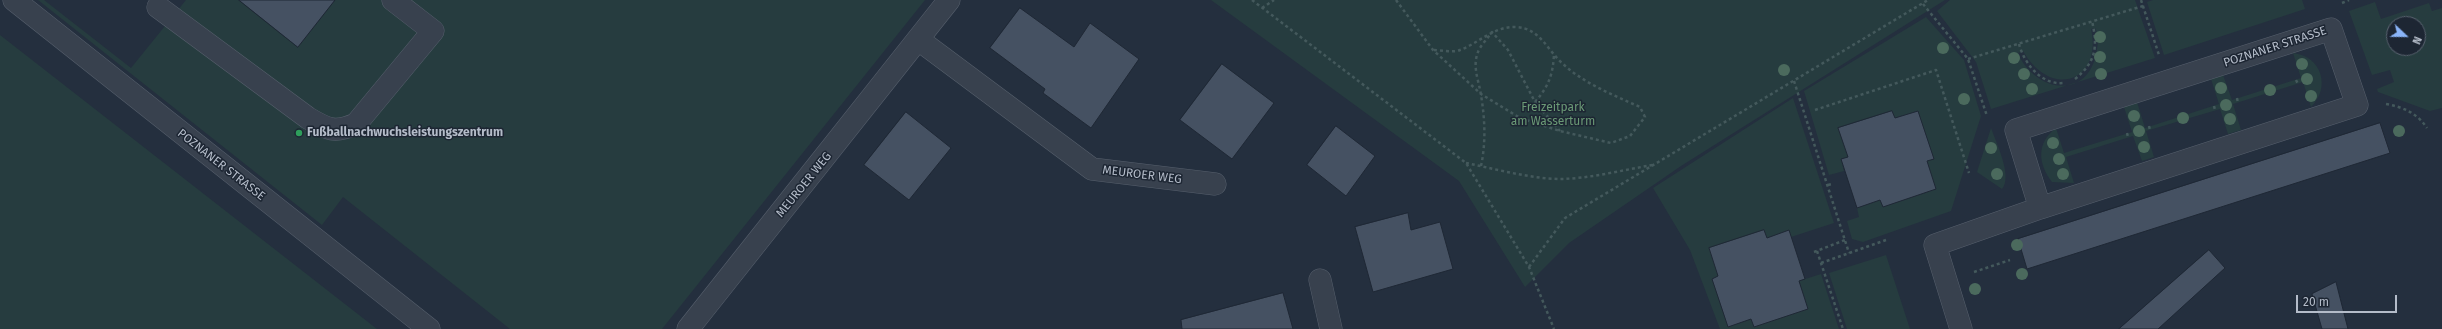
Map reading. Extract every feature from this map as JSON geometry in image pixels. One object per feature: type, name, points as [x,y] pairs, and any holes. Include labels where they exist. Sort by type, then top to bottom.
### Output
[{"type":"street","name":"POZNANER STRASSE","points":[[14,0],[429,329]]},
{"type":"street","points":[[158,7],[308,118],[324,127],[340,131],[356,124],[433,31],[394,0]]},
{"type":"street","name":"MEUROER WEG","points":[[688,329],[919,40],[949,0]]},
{"type":"street","name":"POZNANER STRASSE","points":[[1961,329],[1935,245],[2040,208],[2357,106],[2331,29],[2016,130],[2040,208]]},
{"type":"street","name":"MEUROER WEG","points":[[919,40],[1092,169],[1215,184]]},
{"type":"street","points":[[1320,280],[1331,329]]},
{"type":"path","points":[[1252,0],[1466,163],[1529,267],[1554,329]]},
{"type":"path","points":[[1262,8],[1274,0]]},
{"type":"path","points":[[1396,0],[1433,50],[1481,94],[1520,118],[1560,131],[1611,143],[1630,136],[1645,117],[1640,107],[1592,85],[1562,63],[1554,53],[1530,30],[1516,27],[1492,32],[1459,51],[1433,50]]},
{"type":"path","points":[[1529,267],[1565,218],[1928,0]]},
{"type":"path","points":[[2141,0],[2161,61]]},
{"type":"path","points":[[2345,2],[2349,0]]},
{"type":"path","points":[[1923,4],[1968,59],[1987,116]]},
{"type":"path","points":[[1968,59],[2143,6]]},
{"type":"path","points":[[2072,82],[2087,69],[2093,57],[2096,38],[2092,22]]},
{"type":"path","points":[[1481,166],[1485,149],[1481,94],[1476,76],[1478,52],[1492,32]]},
{"type":"path","points":[[1492,32],[1508,50],[1535,102],[1560,131]]},
{"type":"path","points":[[2018,44],[2028,66],[2042,77],[2057,84],[2065,83]]},
{"type":"path","points":[[1535,102],[1547,88],[1553,73],[1554,53]]},
{"type":"path","points":[[1815,110],[1936,70],[1969,173]]},
{"type":"path","points":[[2296,80],[2298,84]]},
{"type":"path","points":[[1794,81],[1849,253]]},
{"type":"path","points":[[2237,98],[2238,103]]},
{"type":"path","points":[[2382,103],[2400,106],[2420,117],[2427,128]]},
{"type":"path","points":[[2214,106],[2215,110]]},
{"type":"path","points":[[2149,126],[2150,130]]},
{"type":"path","points":[[2127,133],[2128,137]]},
{"type":"path","points":[[1466,163],[1558,178],[1599,175],[1655,164]]},
{"type":"path","points":[[1828,185],[1832,184]]},
{"type":"path","points":[[1843,329],[1815,251],[1845,240]]},
{"type":"path","points":[[1820,263],[1886,240]]},
{"type":"path","points":[[1947,282],[2010,260]]},
{"type":"green space","points":[[38,0],[44,0],[131,68],[186,0],[239,0],[298,47],[335,0],[925,0],[662,329],[510,329],[343,197],[322,225]]},
{"type":"green space","name":"Freizeitpark am Wasserturm","points":[[1211,0],[1945,0],[1681,166],[1569,243],[1525,287],[1459,181]]},
{"type":"green space","points":[[1950,0],[2135,0],[2155,58],[2074,83],[2081,80],[2090,70],[2096,55],[2098,38],[2095,28],[2091,29],[2093,47],[2090,61],[2082,72],[2072,78],[2060,79],[2048,76],[2035,67],[2023,51],[2018,53],[2025,66],[2035,76],[2058,86],[2069,85],[1991,109],[1976,62],[1937,11]]},
{"type":"green space","points":[[2153,0],[2302,0],[2305,9],[2164,55],[2147,2]]},
{"type":"green space","points":[[2375,2],[2381,19],[2386,17],[2386,56],[2426,56],[2426,16],[2390,16],[2429,3],[2432,11],[2442,8],[2442,108],[2430,111],[2378,92],[2377,89],[2394,82],[2390,70],[2372,75],[2349,11]]},
{"type":"green space","points":[[1926,17],[1964,60],[1981,116],[1951,211],[1863,242],[1852,239],[1847,221],[1859,217],[1857,208],[1880,200],[1883,207],[1936,189],[1927,161],[1934,159],[1918,111],[1895,118],[1892,111],[1838,128],[1848,157],[1841,159],[1844,171],[1829,175],[1804,91]]},
{"type":"green space","points":[[0,35],[377,329],[0,329]]},
{"type":"green space","points":[[2293,53],[2303,55],[2311,60],[2317,66],[2320,74],[2322,82],[2321,91],[2311,107],[2303,82],[2233,104],[2241,130],[2228,134],[2220,109],[2146,131],[2154,157],[2142,161],[2133,136],[2066,157],[2074,183],[2052,182],[2047,175],[2042,161],[2042,147],[2045,140],[2056,128],[2064,153],[2132,132],[2124,107],[2137,102],[2145,128],[2219,104],[2211,79],[2223,75],[2232,100],[2301,78]]},
{"type":"green space","points":[[1793,98],[1834,223],[1791,237],[1789,230],[1767,238],[1764,230],[1718,276],[1712,279],[1728,327],[1751,319],[1808,309],[1799,281],[1821,274],[1839,329],[1720,329],[1690,250],[1653,188]]},
{"type":"green space","points":[[1991,128],[2000,150],[2005,168],[2005,184],[2002,189],[1977,172]]},
{"type":"green space","points":[[1886,255],[1910,329],[1847,329],[1829,273]]},
{"type":"building","points":[[239,0],[335,0],[298,47]]},
{"type":"building","points":[[1020,8],[1074,47],[1090,23],[1139,59],[1091,128],[1043,93],[1045,89],[990,48]]},
{"type":"building","points":[[1222,64],[1274,103],[1232,159],[1180,120]]},
{"type":"building","points":[[1892,111],[1895,118],[1918,111],[1934,159],[1927,161],[1936,189],[1883,207],[1880,200],[1857,208],[1841,159],[1848,157],[1838,128]]},
{"type":"building","points":[[906,112],[951,148],[909,200],[864,165]]},
{"type":"building","points":[[2380,123],[2390,153],[2027,269],[2018,239]]},
{"type":"building","points":[[1336,126],[1375,156],[1346,196],[1307,165]]},
{"type":"building","points":[[1408,213],[1411,230],[1440,222],[1453,269],[1373,292],[1355,227]]},
{"type":"building","points":[[1764,230],[1767,238],[1789,230],[1805,279],[1799,281],[1808,309],[1754,327],[1751,319],[1728,327],[1712,279],[1718,276],[1709,248]]},
{"type":"building","points":[[2209,250],[2225,268],[2158,329],[2119,329]]},
{"type":"building","points":[[2336,282],[2348,329],[2322,329],[2312,294]]},
{"type":"building","points":[[1283,293],[1293,329],[1182,329],[1181,320]]},
{"type":"place","name":"Fußballnachwuchsleistungszentrum","points":[[299,133]]}]
